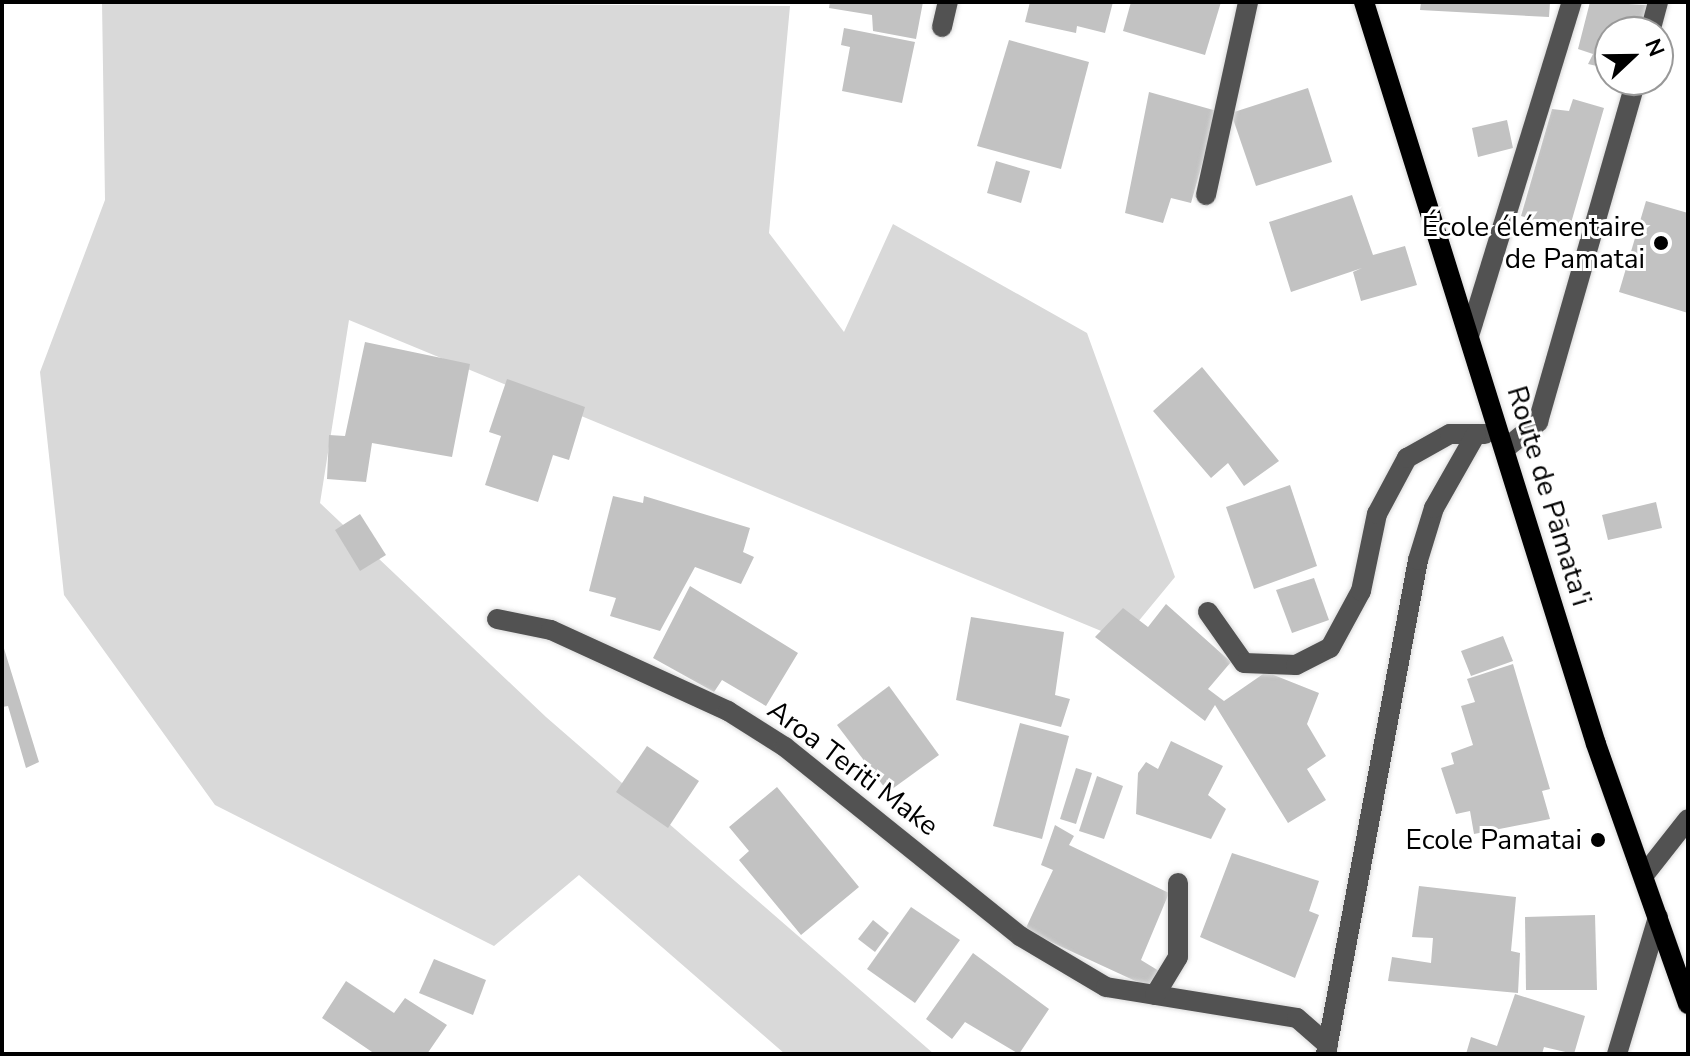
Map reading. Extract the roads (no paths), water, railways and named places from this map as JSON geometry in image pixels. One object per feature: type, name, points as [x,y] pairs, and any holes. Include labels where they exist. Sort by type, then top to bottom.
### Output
[{"type":"main road","name":"Route de Pāmata'i","points":[[1364,2],[1503,442],[1688,1004]]},
{"type":"street","points":[[942,27],[948,2]]},
{"type":"street","points":[[1206,195],[1248,2]]},
{"type":"street","points":[[1469,336],[1572,2]]},
{"type":"street","points":[[1208,612],[1244,663],[1296,665],[1330,648],[1361,591],[1377,514],[1407,458],[1450,434],[1476,434],[1503,442],[1538,422],[1631,96]]},
{"type":"street","name":"Aroa Teriti Make","points":[[1327,1049],[1418,560],[1434,508],[1476,434]]},
{"type":"street","name":"Aroa Teriti Make","points":[[497,619],[551,630],[728,711],[785,747],[1020,936],[1106,987],[1297,1018],[1327,1049]]},
{"type":"street","points":[[1644,875],[1688,819]]},
{"type":"street","points":[[1155,995],[1178,957],[1178,883]]},
{"type":"street","points":[[1617,1054],[1658,917]]},
{"type":"place","name":"École élémentaire de Pamatai","points":[[1661,243]]},
{"type":"place","name":"Ecole Pamatai","points":[[1598,840]]}]
